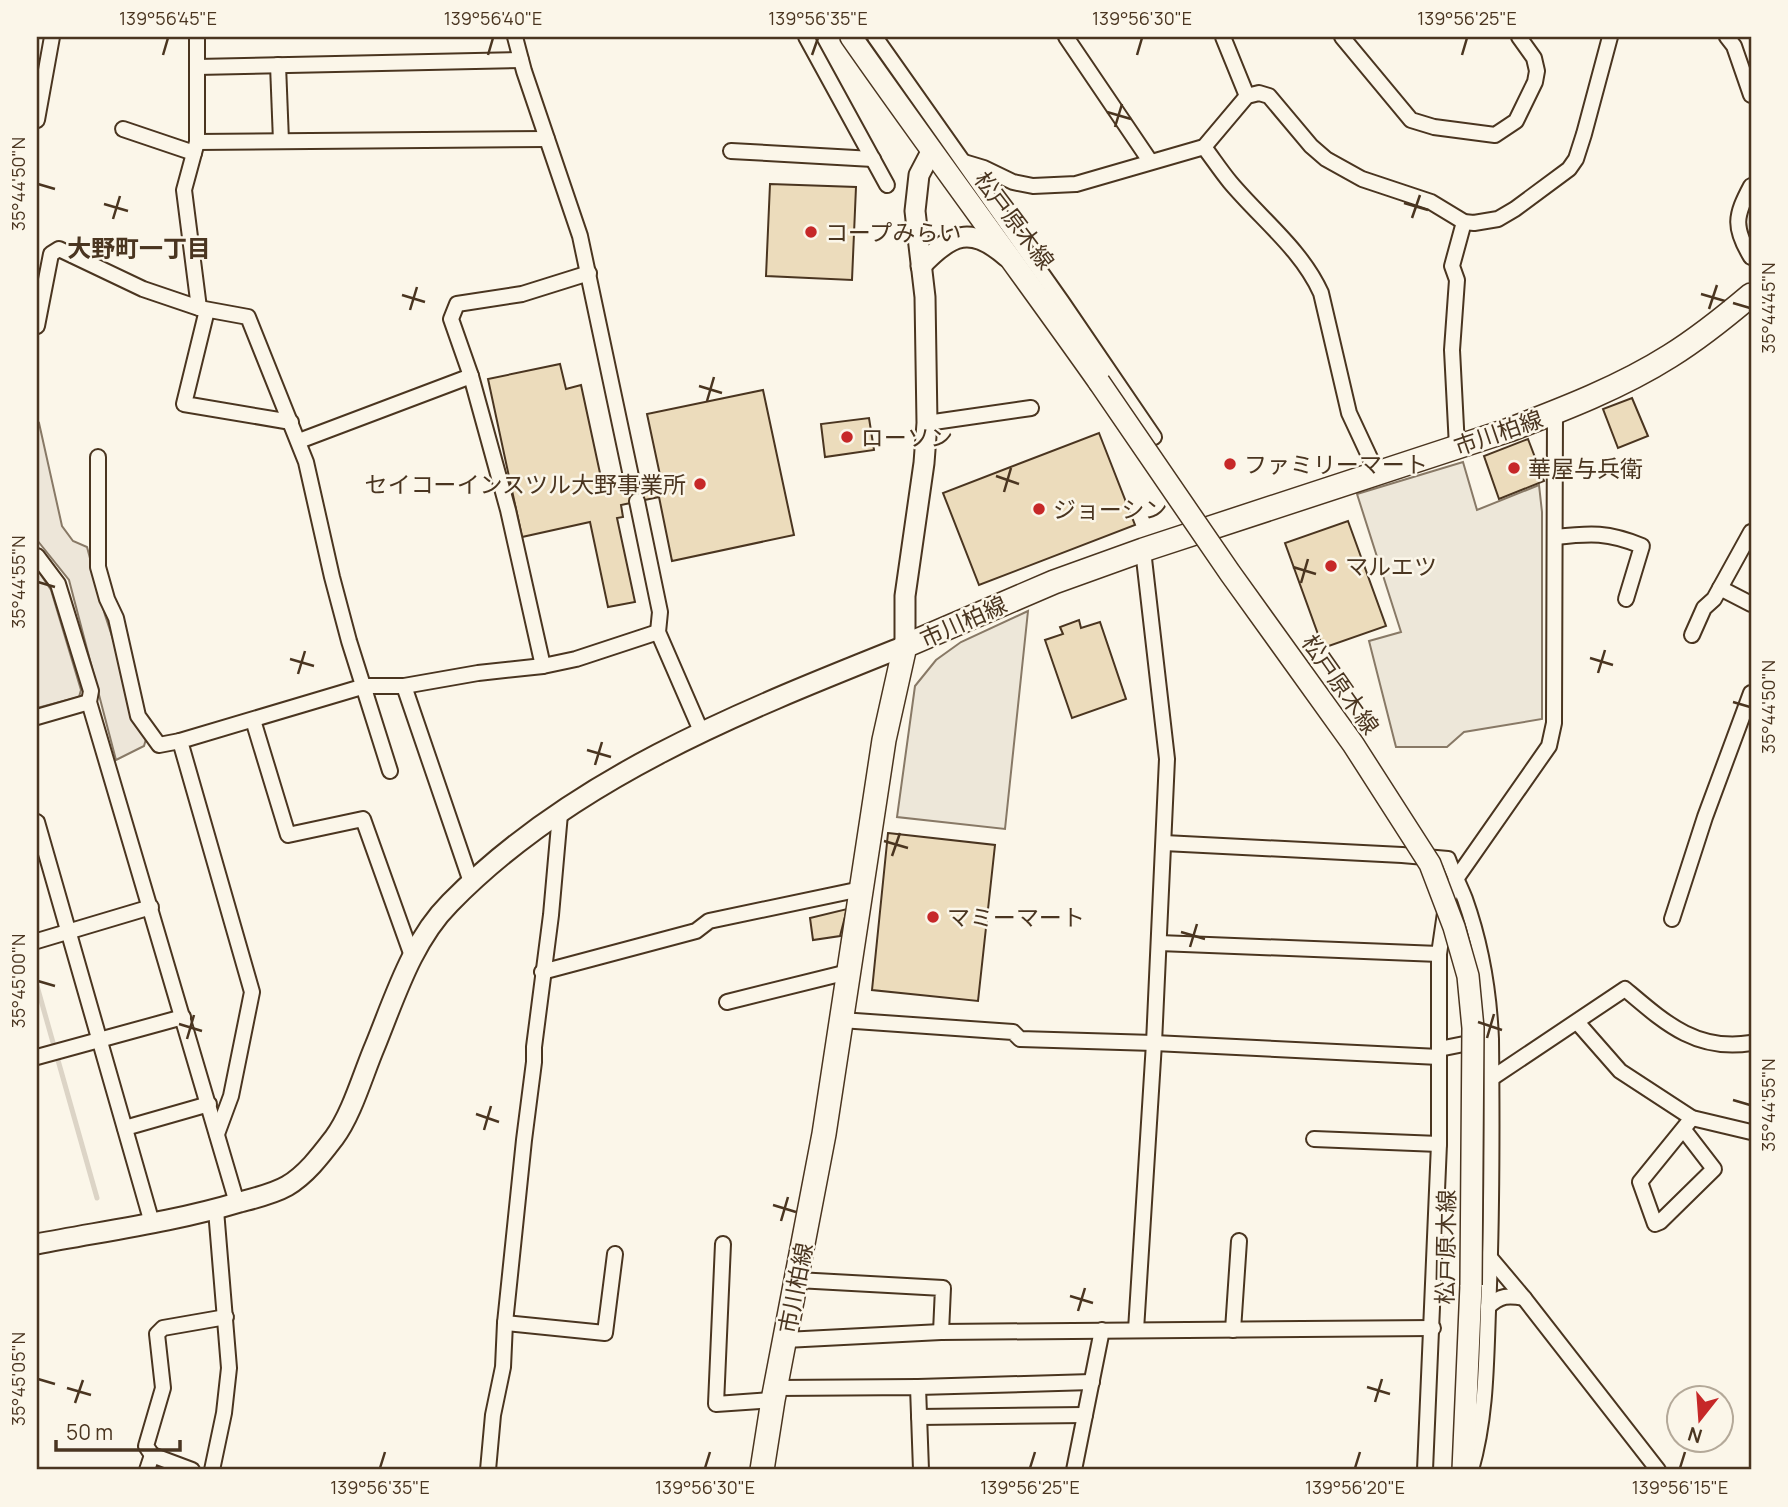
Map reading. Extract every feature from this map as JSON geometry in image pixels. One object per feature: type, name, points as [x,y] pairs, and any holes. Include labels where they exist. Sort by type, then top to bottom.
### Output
[{"type":"main road","name":"松戸原木線","points":[[851,37],[931,152],[1018,267],[1230,573],[1353,744],[1430,864],[1454,927],[1468,976],[1473,1028],[1471,1285],[1464,1470]]},
{"type":"main road","name":"市川柏線","points":[[762,1470],[824,1134],[884,740],[905,646],[1054,582],[1555,412],[1667,358],[1747,305]]},
{"type":"street","points":[[37,120],[52,37]]},
{"type":"street","points":[[197,37],[196,147],[184,190],[203,309],[184,404],[291,422]]},
{"type":"street","points":[[515,37],[580,236],[632,481]]},
{"type":"street","points":[[806,37],[887,185]]},
{"type":"street","points":[[875,37],[1154,437]]},
{"type":"street","points":[[1066,37],[1150,161]]},
{"type":"street","points":[[1223,37],[1247,96]]},
{"type":"street","points":[[1342,37],[1411,120],[1434,127],[1495,135],[1516,121],[1535,82],[1537,71],[1534,58],[1519,37]]},
{"type":"street","points":[[964,162],[1013,182],[1033,186],[1076,184],[1204,147],[1247,96],[1259,93],[1269,96],[1311,146],[1326,159],[1362,179],[1430,202],[1464,222],[1498,219],[1569,169],[1576,159],[1610,37]]},
{"type":"street","points":[[1727,37],[1734,46],[1751,95]]},
{"type":"street","points":[[197,67],[521,60]]},
{"type":"street","points":[[278,65],[281,141]]},
{"type":"street","points":[[123,129],[196,147],[281,141],[547,139]]},
{"type":"street","points":[[1204,147],[1230,182],[1294,251],[1312,276],[1321,293],[1349,413],[1377,473]]},
{"type":"street","points":[[730,151],[873,159]]},
{"type":"street","points":[[37,1244],[216,1210],[287,1186],[307,1170],[336,1136],[412,957],[438,917],[471,882],[560,814],[618,777],[701,731],[905,646],[905,596],[927,423],[926,329],[915,211],[919,175],[931,152]]},
{"type":"street","points":[[1751,186],[1737,219],[1742,241],[1751,257]]},
{"type":"street","points":[[1457,447],[1452,350],[1457,279],[1452,266],[1464,222]]},
{"type":"street","points":[[921,266],[950,240],[965,237],[979,239],[996,248],[1018,267]]},
{"type":"street","points":[[37,326],[41,279],[51,254],[60,249],[143,289],[203,309],[248,317],[299,441],[314,492],[346,628],[390,771]]},
{"type":"street","points":[[543,666],[508,510],[471,376],[451,319],[457,304],[522,294],[589,273]]},
{"type":"street","points":[[299,441],[471,376]]},
{"type":"street","points":[[927,423],[1031,408]]},
{"type":"street","points":[[1425,1470],[1439,1144],[1439,954],[1446,906],[1456,880],[1549,746],[1554,723],[1555,412]]},
{"type":"street","points":[[98,457],[98,567],[107,599],[116,618],[138,716],[159,745],[365,686],[404,686],[478,673],[543,666],[576,659],[658,632]]},
{"type":"street","points":[[637,501],[660,612],[658,632],[701,731]]},
{"type":"street","points":[[1692,635],[1704,608],[1714,599],[1751,532]]},
{"type":"street","points":[[1556,537],[1595,533],[1621,538],[1642,546],[1626,599]]},
{"type":"street","points":[[1136,1330],[1154,1043],[1167,759],[1143,550]]},
{"type":"street","points":[[37,556],[58,584],[91,691],[89,702],[237,1203]]},
{"type":"street","points":[[1720,588],[1751,604]]},
{"type":"street","points":[[404,686],[471,882]]},
{"type":"street","points":[[1672,919],[1705,817],[1751,693]]},
{"type":"street","points":[[37,717],[89,702]]},
{"type":"street","points":[[253,720],[288,835],[363,819],[412,957]]},
{"type":"street","points":[[180,741],[252,992],[231,1096],[217,1134]]},
{"type":"street","points":[[488,1470],[493,1415],[503,1367],[505,1323],[560,814]]},
{"type":"street","points":[[37,822],[152,1223]]},
{"type":"street","points":[[1164,843],[1448,859],[1464,897],[1482,960],[1490,1009],[1492,1260],[1484,1400],[1478,1445],[1471,1470]]},
{"type":"street","points":[[542,972],[695,931],[709,921],[861,889]]},
{"type":"street","points":[[37,941],[151,907]]},
{"type":"street","points":[[1159,943],[1439,954]]},
{"type":"street","points":[[727,1002],[848,972]]},
{"type":"street","points":[[1492,1078],[1625,989],[1664,1021],[1690,1037],[1717,1045],[1751,1043]]},
{"type":"street","points":[[37,1057],[183,1017]]},
{"type":"street","points":[[841,1020],[1013,1032],[1020,1039],[1439,1053],[1491,1039]]},
{"type":"street","points":[[1577,1022],[1620,1071],[1688,1124],[1714,1169],[1660,1222],[1655,1223],[1640,1182],[1688,1124]]},
{"type":"street","points":[[125,1128],[209,1104]]},
{"type":"street","points":[[1688,1124],[1751,1134]]},
{"type":"street","points":[[1314,1139],[1439,1144]]},
{"type":"street","points":[[212,1470],[224,1413],[229,1368],[216,1210]]},
{"type":"street","points":[[1233,1330],[1239,1241]]},
{"type":"street","points":[[723,1244],[716,1404],[774,1394],[1092,1382]]},
{"type":"street","points":[[505,1323],[605,1334],[615,1254]]},
{"type":"street","points":[[1492,1260],[1658,1470]]},
{"type":"street","points":[[797,1280],[943,1288],[941,1332]]},
{"type":"street","points":[[1488,1307],[1499,1297],[1507,1295],[1524,1298]]},
{"type":"street","points":[[192,1470],[152,1455],[146,1446],[163,1388],[157,1334],[163,1328],[226,1317]]},
{"type":"street","points":[[785,1340],[941,1332],[1433,1328]]},
{"type":"street","points":[[1074,1470],[1102,1330]]},
{"type":"street","points":[[918,1387],[921,1470]]},
{"type":"street","points":[[919,1417],[1085,1415]]},
{"type":"street","points":[[147,1470],[152,1455]]},
{"type":"shaded area","points":[[39,423],[62,526],[73,541],[87,547],[105,615],[146,739],[144,746],[116,760],[69,580],[37,540]]},
{"type":"shaded area","points":[[1463,462],[1477,510],[1539,485],[1542,512],[1542,719],[1464,732],[1447,747],[1396,747],[1369,641],[1401,632],[1357,494]]},
{"type":"shaded area","points":[[37,569],[51,590],[81,690],[79,697],[37,708]]},
{"type":"shaded area","points":[[1028,611],[1005,829],[897,817],[915,686],[936,660],[961,642]]},
{"type":"building","name":"コープみらい","points":[[770,184],[856,187],[852,280],[766,276]]},
{"type":"building","name":"セイコーインスツル大野事業所","points":[[560,364],[566,389],[581,385],[603,487],[660,475],[647,414],[763,390],[794,535],[672,561],[659,497],[621,505],[623,517],[617,518],[635,602],[608,607],[590,522],[522,537],[488,379]]},
{"type":"building","points":[[1632,398],[1648,436],[1618,448],[1603,409]]},
{"type":"building","name":"ローソン","points":[[869,418],[874,450],[825,457],[821,424]]},
{"type":"building","name":"ジョーシン","points":[[1099,433],[1135,525],[979,585],[943,493]]},
{"type":"building","name":"華屋与兵衛","points":[[1528,439],[1544,481],[1499,499],[1484,456]]},
{"type":"building","points":[[1348,521],[1386,626],[1323,648],[1285,543]]},
{"type":"building","points":[[1079,620],[1081,628],[1100,622],[1126,699],[1072,718],[1045,640],[1063,634],[1060,627]]},
{"type":"building","name":"マミーマート","points":[[888,833],[995,845],[978,1001],[872,990]]},
{"type":"building","points":[[847,909],[840,936],[813,940],[810,918]]},
{"type":"waterway","points":[[37,986],[97,1198]]},
{"type":"place","name":"コープみらい","points":[[811,232]]},
{"type":"place","name":"ローソン","points":[[847,437]]},
{"type":"place","name":"ファミリーマート","points":[[1230,464]]},
{"type":"place","name":"華屋与兵衛","points":[[1514,468]]},
{"type":"place","name":"セイコーインスツル大野事業所","points":[[700,484]]},
{"type":"place","name":"ジョーシン","points":[[1039,509]]},
{"type":"place","name":"マルエツ","points":[[1331,566]]},
{"type":"place","name":"マミーマート","points":[[933,917]]},
{"type":"district","name":"大野町一丁目","points":[[139,247]]}]
